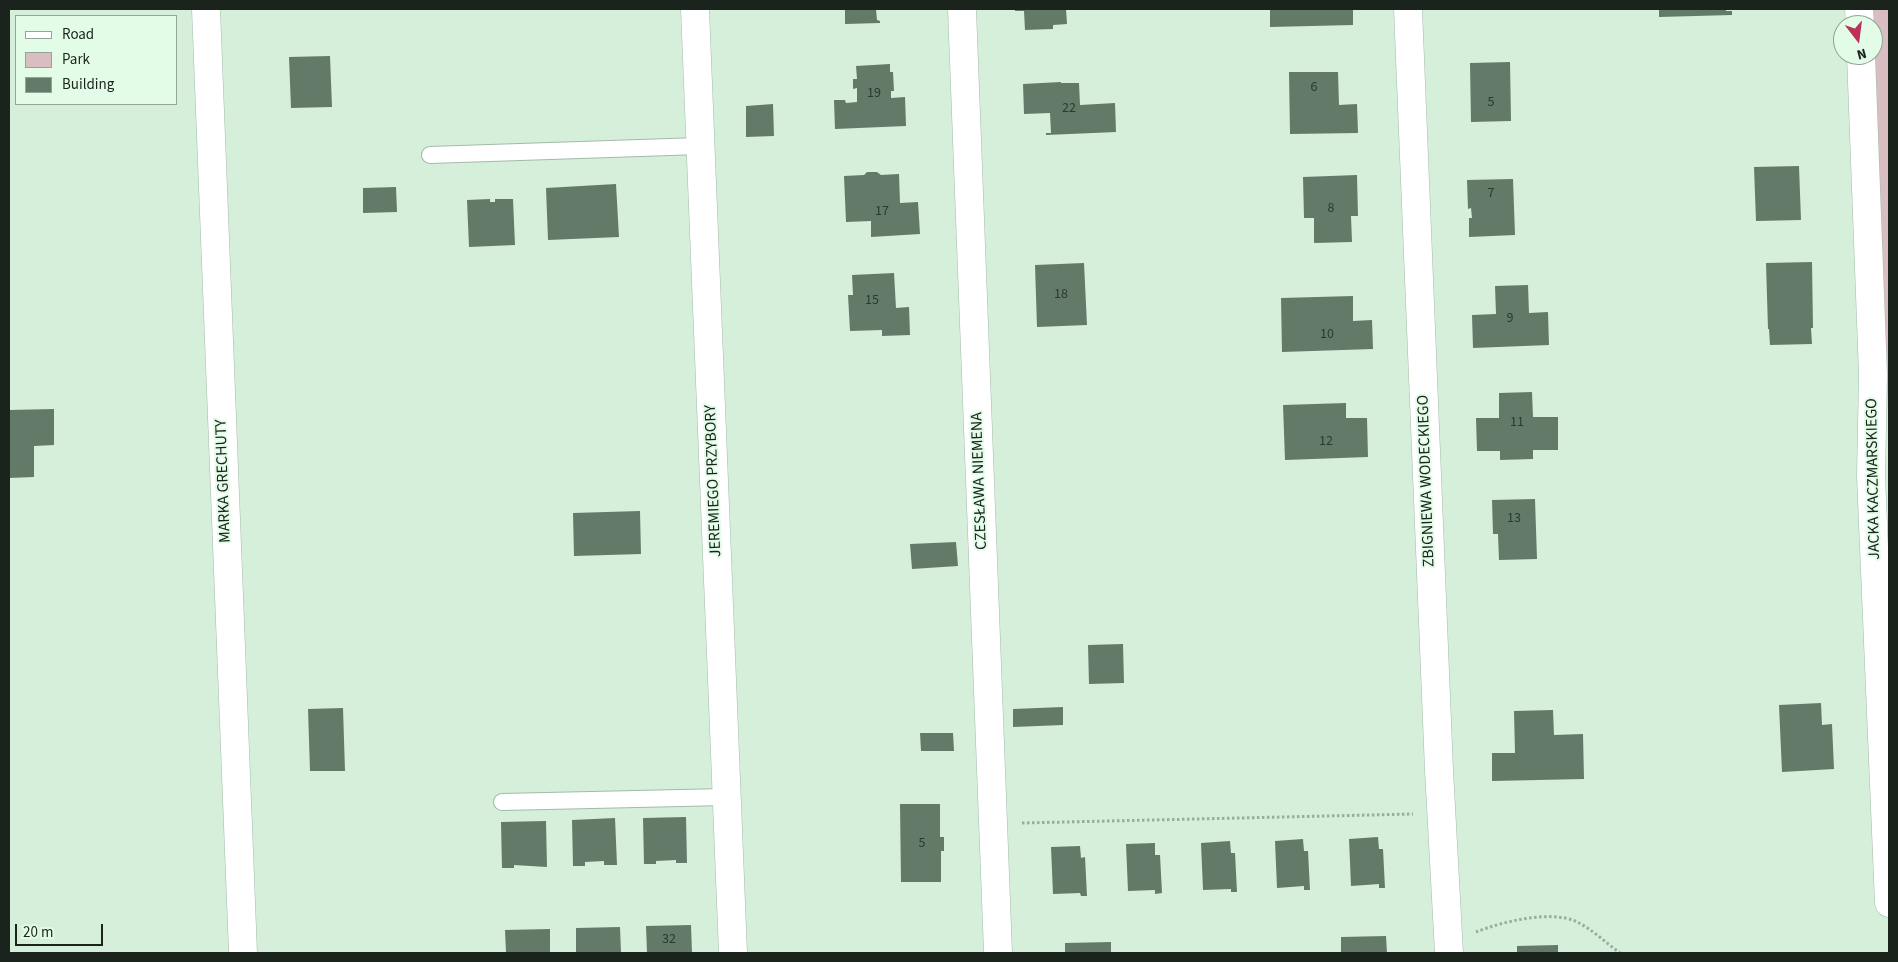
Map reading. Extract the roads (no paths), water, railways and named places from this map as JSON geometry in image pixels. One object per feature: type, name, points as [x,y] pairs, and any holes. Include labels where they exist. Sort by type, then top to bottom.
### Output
[{"type":"street","name":"MARKA GRECHUTY","points":[[206,9],[243,953]]},
{"type":"street","name":"JEREMIEGO PRZYBORY","points":[[695,9],[733,953]]},
{"type":"street","name":"CZESŁAWA NIEMENA","points":[[962,9],[998,953]]},
{"type":"street","name":"ZBIGNIEWA WODECKIEGO","points":[[1408,9],[1448,949]]},
{"type":"street","name":"JACKA KACZMARSKIEGO","points":[[1861,65],[1873,375],[1871,476],[1889,903]]},
{"type":"lane","points":[[430,155],[700,146]]},
{"type":"lane","points":[[502,802],[726,797]]}]
